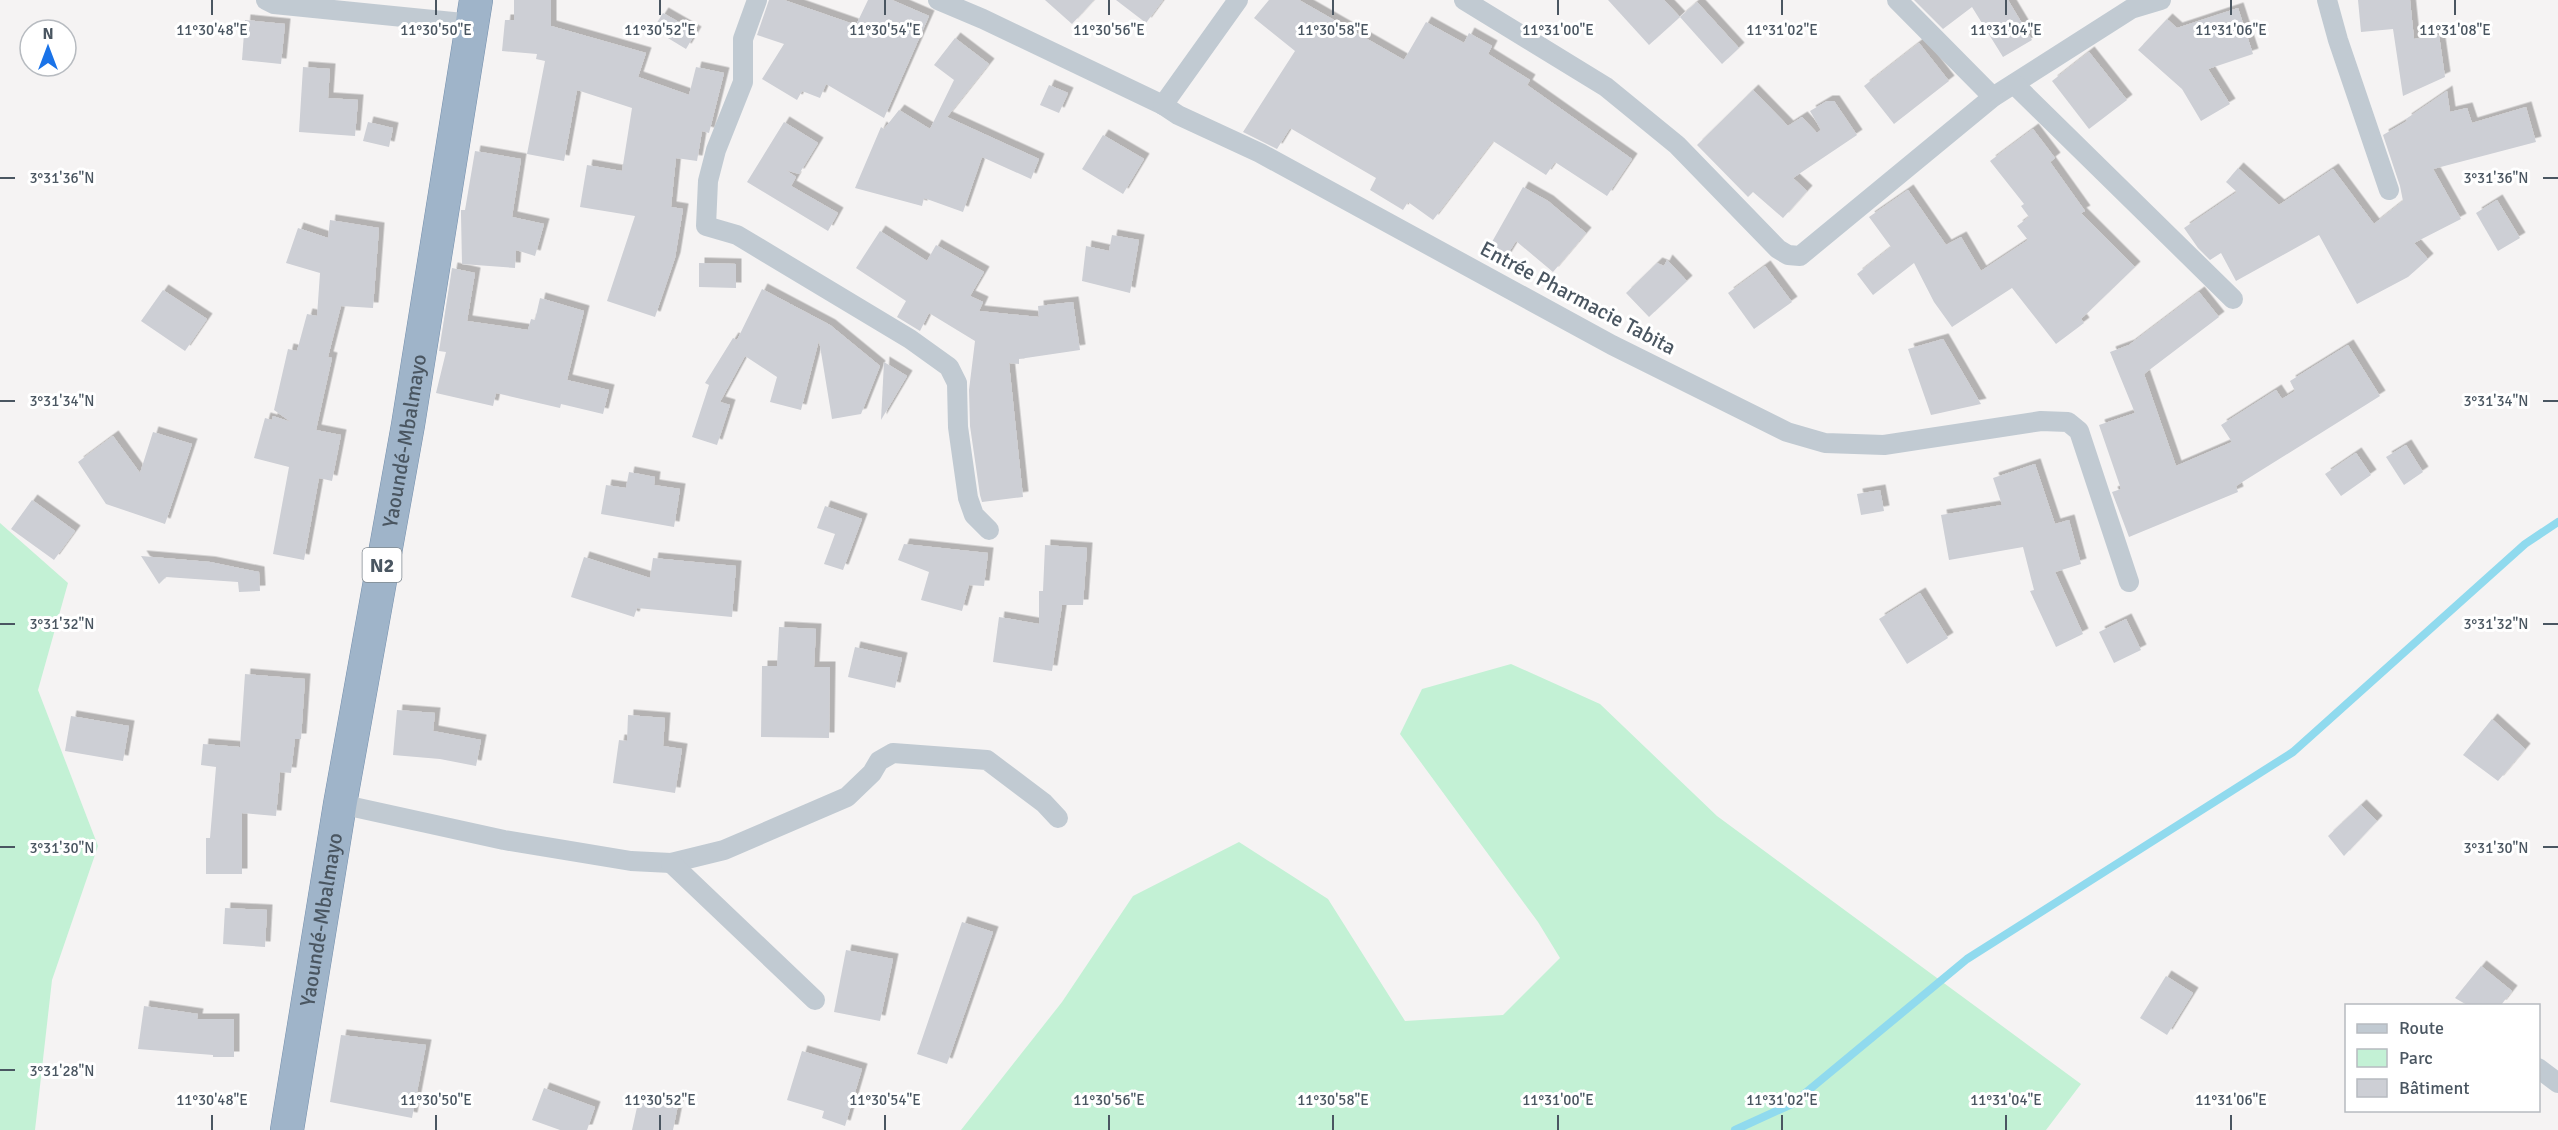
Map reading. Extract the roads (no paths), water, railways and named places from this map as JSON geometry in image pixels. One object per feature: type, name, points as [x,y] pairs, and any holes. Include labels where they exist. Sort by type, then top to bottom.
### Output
[{"type":"highway","name":"Yaoundé-Mbalmayo","points":[[287,1130],[340,804],[408,425],[474,12]]},
{"type":"street","points":[[266,0],[274,4],[474,12]]},
{"type":"street","points":[[757,0],[743,39],[743,82],[716,150],[708,182],[706,226],[737,235],[910,339],[949,367],[957,383],[958,427],[968,498],[974,515],[988,530]]},
{"type":"street","name":"Entrée Pharmacie Tabita","points":[[938,0],[983,19],[1260,153],[1612,345],[1787,432],[1826,443],[1884,445],[2041,421],[2068,422],[2079,431],[2129,582]]},
{"type":"street","points":[[1162,105],[1238,0]]},
{"type":"street","points":[[1464,0],[1606,87],[1677,145],[1778,249],[1788,255],[1800,256],[1993,97],[2129,5],[2161,0]]},
{"type":"street","points":[[1897,0],[1993,97]]},
{"type":"street","points":[[2326,0],[2389,190]]},
{"type":"street","points":[[2014,84],[2233,299]]},
{"type":"street","points":[[340,804],[504,840],[631,861],[671,863],[724,850],[847,797],[872,773],[879,761],[893,753],[962,756],[987,760],[1044,803],[1058,818]]},
{"type":"street","points":[[671,863],[814,1000]]},
{"type":"street","points":[[2540,1070],[2558,1083]]},
{"type":"waterway","points":[[1735,1130],[1792,1104],[1967,959],[2293,752],[2525,544],[2558,522]]}]
